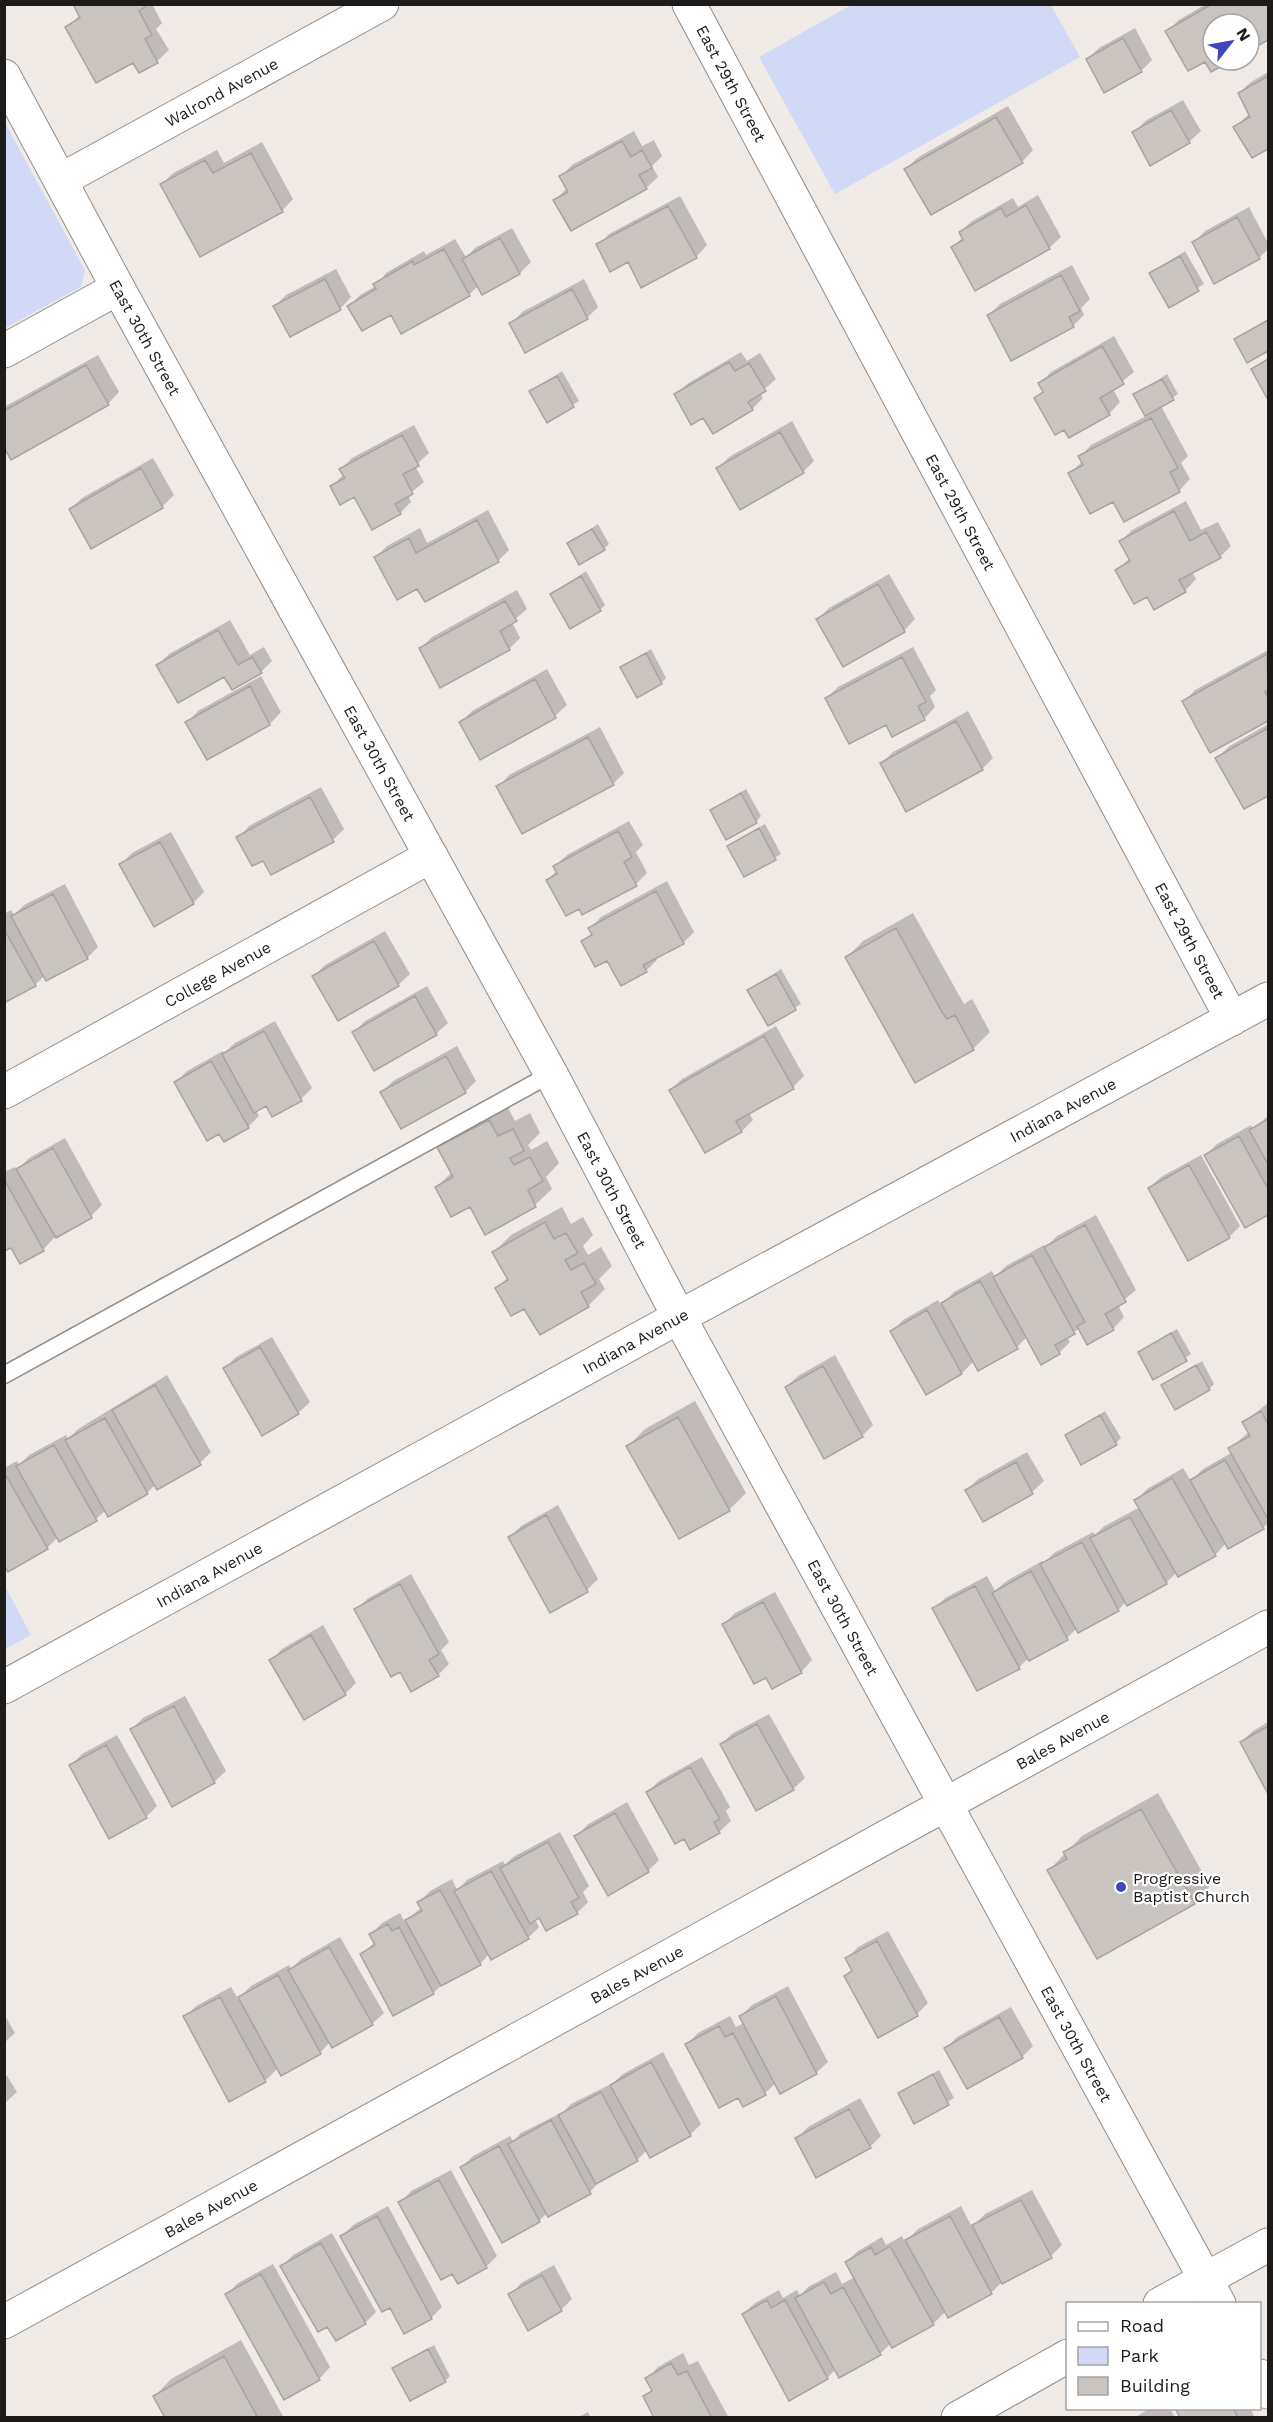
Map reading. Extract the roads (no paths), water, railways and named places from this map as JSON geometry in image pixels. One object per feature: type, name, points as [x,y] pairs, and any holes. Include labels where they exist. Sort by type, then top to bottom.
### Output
[{"type":"street","name":"Walrond Avenue","points":[[61,180],[382,4]]},
{"type":"street","name":"East 29th Street","points":[[689,4],[1232,1019]]},
{"type":"street","name":"East 30th Street","points":[[4,76],[117,288],[551,1074],[679,1317],[1212,2291]]},
{"type":"street","points":[[4,351],[117,288]]},
{"type":"street","name":"College Avenue","points":[[4,1092],[431,856]]},
{"type":"street","name":"Indiana Avenue","points":[[4,1687],[679,1317],[1269,999]]},
{"type":"street","name":"Bales Avenue","points":[[4,2322],[1269,1627]]},
{"type":"street","points":[[1168,2302],[1212,2291],[1269,2245]]},
{"type":"street","points":[[957,2418],[1066,2357]]},
{"type":"street","points":[[1261,2378],[1269,2392]]},
{"type":"lane","points":[[4,1375],[551,1074]]},
{"type":"place","name":"Progressive Baptist Church","points":[[1121,1887]]}]
